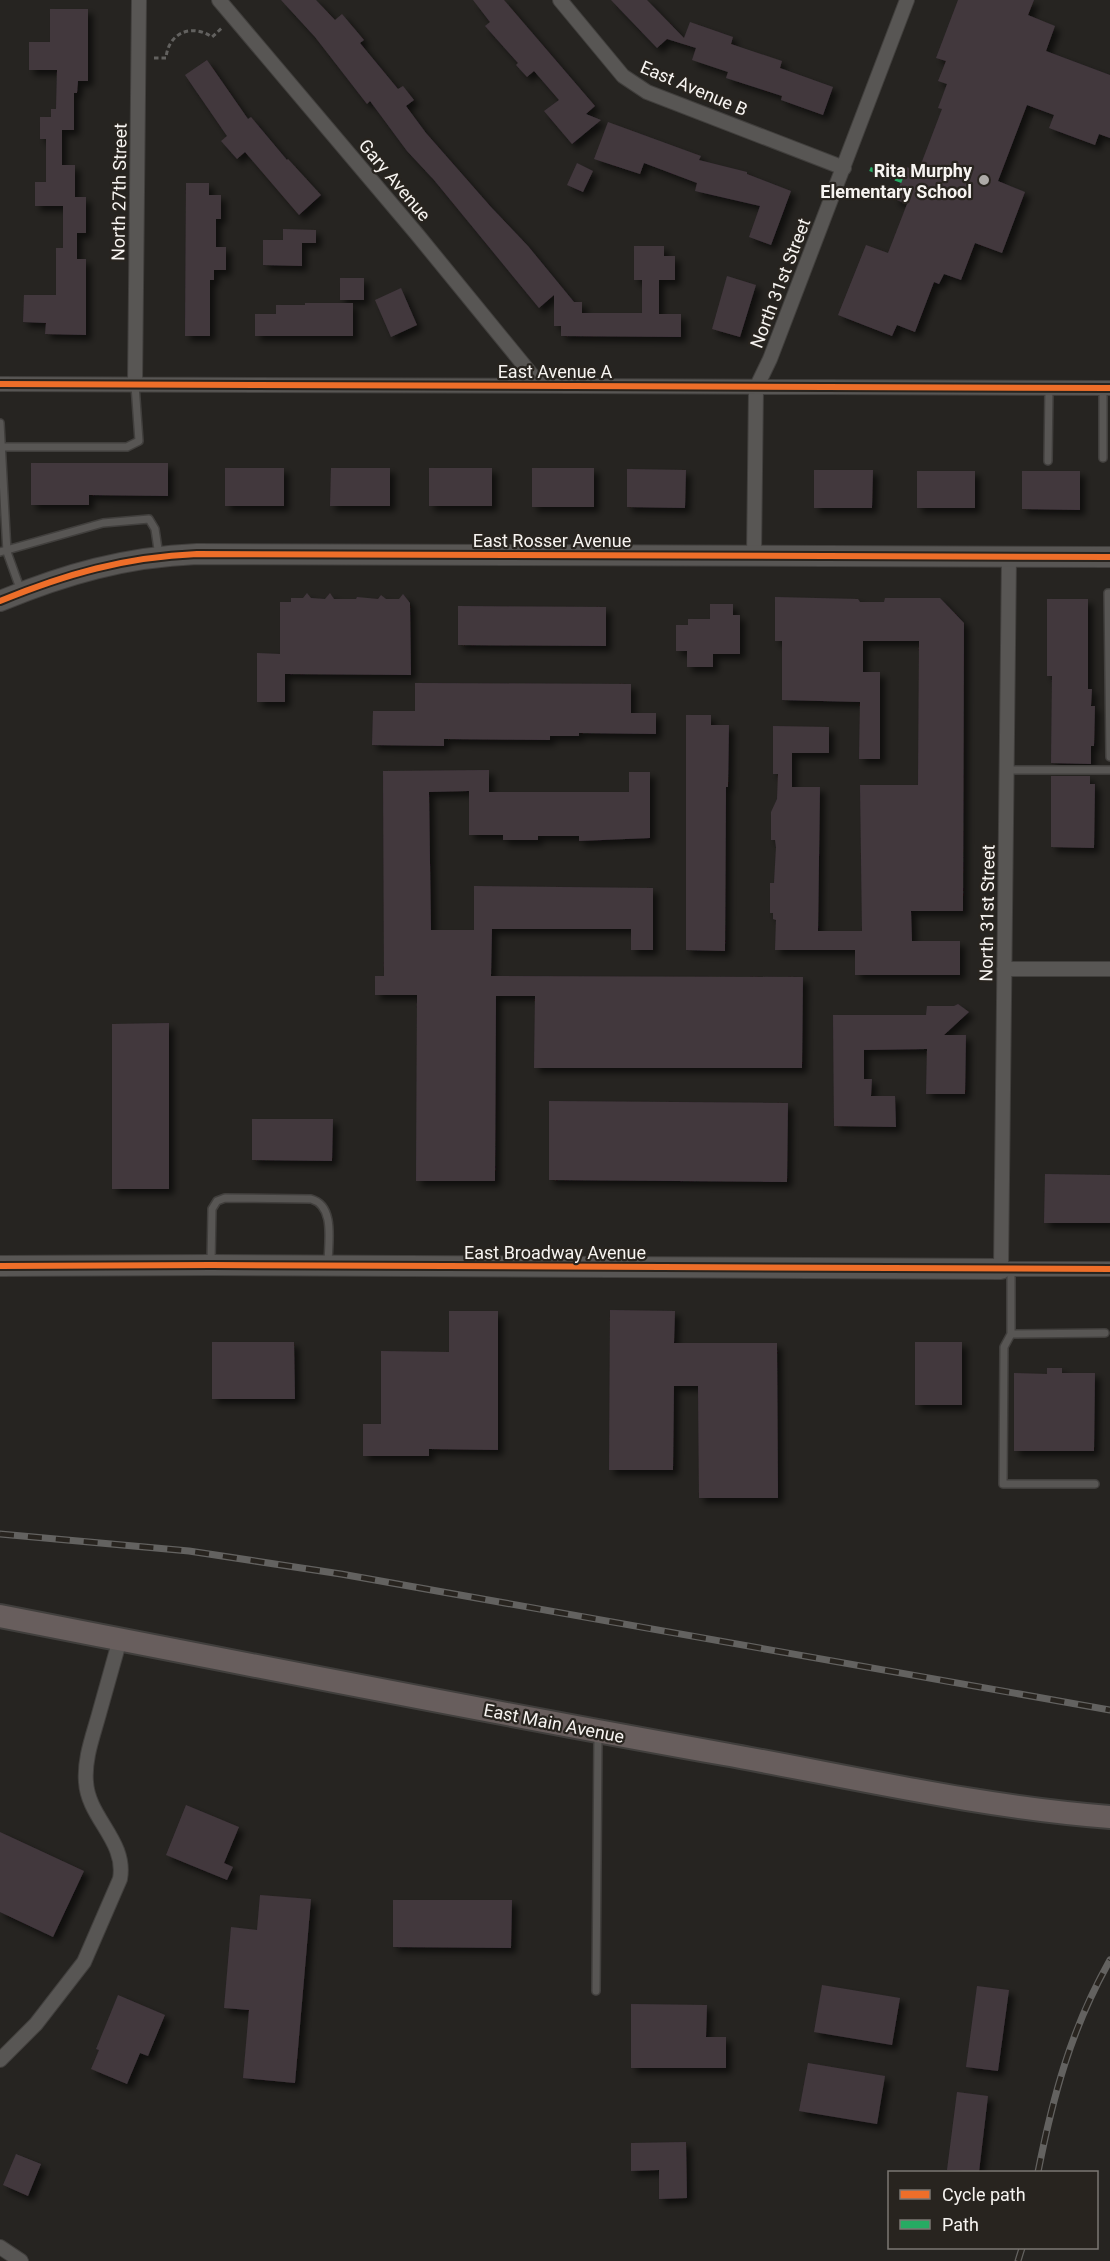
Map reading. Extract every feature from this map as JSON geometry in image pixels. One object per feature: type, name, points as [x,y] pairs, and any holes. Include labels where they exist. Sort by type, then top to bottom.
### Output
[{"type":"main road","name":"East Main Avenue","points":[[0,1616],[598,1731],[933,1792],[1011,1805],[1110,1816]]},
{"type":"street","name":"North 27th Street","points":[[135,384],[139,0]]},
{"type":"street","name":"Gary Avenue","points":[[219,0],[416,233],[541,386]]},
{"type":"street","name":"East Avenue B","points":[[560,0],[623,76],[634,85],[844,168]]},
{"type":"street","name":"North 31st Street","points":[[754,556],[756,388],[768,365],[908,0]]},
{"type":"street","name":"East Avenue A","points":[[0,384],[1107,388]]},
{"type":"street","name":"East Rosser Avenue","points":[[0,601],[87,570],[159,556],[222,553],[1110,557]]},
{"type":"street","name":"North 31st Street","points":[[1006,1269],[1005,969],[1009,556]]},
{"type":"street","points":[[1005,969],[1110,969]]},
{"type":"street","name":"East Broadway Avenue","points":[[0,1266],[328,1265],[1110,1269]]},
{"type":"street","points":[[0,2060],[36,2024],[84,1962],[120,1879],[122,1868],[120,1858],[111,1837],[93,1808],[86,1783],[89,1751],[120,1639]]},
{"type":"street","points":[[0,2247],[21,2261]]},
{"type":"lane","points":[[1,447],[128,447],[139,441],[135,384]]},
{"type":"lane","points":[[1048,461],[1049,388]]},
{"type":"lane","points":[[1103,458],[1107,388]]},
{"type":"lane","points":[[0,423],[3,552],[21,592]]},
{"type":"lane","points":[[3,552],[103,524],[149,519],[155,529],[159,556]]},
{"type":"lane","points":[[1110,593],[1108,593],[1110,757]]},
{"type":"lane","points":[[1007,770],[1110,770]]},
{"type":"lane","points":[[211,1265],[212,1209],[217,1201],[225,1198],[310,1199],[322,1204],[328,1215],[328,1265]]},
{"type":"lane","points":[[1006,1269],[1011,1334],[1004,1347],[1004,1484],[1095,1484]]},
{"type":"lane","points":[[1011,1334],[1105,1333]]},
{"type":"lane","points":[[596,1991],[598,1731]]},
{"type":"path","points":[[166,58],[169,45],[179,33],[193,29],[212,37],[234,18]]},
{"type":"building","points":[[281,0],[316,0],[335,20],[342,14],[364,40],[360,43],[398,89],[403,86],[414,100],[406,106],[426,133],[528,246],[574,302],[582,302],[582,313],[642,313],[642,280],[634,280],[634,246],[664,246],[664,256],[675,256],[675,280],[659,280],[659,314],[681,314],[681,337],[561,336],[561,326],[554,326],[554,295],[539,308],[434,180],[407,151],[370,101],[367,104],[315,37]]},
{"type":"building","points":[[473,0],[504,0],[595,106],[586,114],[601,120],[572,144],[544,111],[559,100],[534,71],[527,77],[516,65],[518,63],[485,26],[490,22]]},
{"type":"building","points":[[611,0],[647,0],[684,38],[690,22],[733,37],[731,44],[782,61],[780,68],[833,87],[823,115],[781,100],[782,96],[726,78],[728,72],[692,60],[696,48],[667,39],[657,48]]},
{"type":"building","points":[[958,0],[1034,0],[1028,15],[1055,26],[1046,51],[1110,75],[1110,138],[1099,134],[1095,145],[1049,128],[1054,115],[1027,105],[998,181],[1025,192],[1002,253],[975,243],[961,280],[944,274],[939,284],[934,282],[915,332],[897,325],[892,336],[838,315],[866,245],[888,253],[907,204],[894,199],[907,167],[918,172],[942,109],[938,108],[947,84],[938,81],[946,61],[936,58]]},
{"type":"building","points":[[50,9],[88,9],[88,81],[78,81],[77,93],[74,93],[74,130],[62,130],[62,165],[75,165],[75,197],[86,197],[86,233],[77,233],[77,259],[86,259],[86,335],[45,334],[46,323],[23,322],[24,295],[56,295],[56,248],[63,248],[63,206],[35,206],[35,182],[46,182],[46,139],[40,139],[40,117],[51,117],[51,109],[56,109],[57,70],[29,70],[29,42],[50,42]]},
{"type":"building","points":[[207,60],[248,119],[251,117],[287,160],[321,195],[299,215],[245,152],[237,159],[221,141],[227,136],[185,75]]},
{"type":"building","points":[[608,122],[701,156],[699,160],[747,172],[747,174],[791,191],[771,245],[749,237],[760,206],[695,191],[697,183],[644,163],[640,174],[594,159]]},
{"type":"building","points":[[577,163],[593,171],[583,192],[567,185]]},
{"type":"building","points":[[186,183],[209,183],[209,195],[221,195],[221,219],[216,219],[216,247],[226,247],[226,270],[214,270],[214,280],[210,280],[210,336],[185,336]]},
{"type":"building","points":[[283,229],[316,230],[316,243],[302,243],[302,266],[263,265],[263,240],[283,240]]},
{"type":"building","points":[[727,276],[756,285],[740,337],[712,329]]},
{"type":"building","points":[[340,278],[364,278],[364,300],[340,300]]},
{"type":"building","points":[[401,288],[417,325],[391,337],[375,300]]},
{"type":"building","points":[[305,303],[353,303],[353,336],[255,336],[255,314],[276,314],[276,305],[305,305]]},
{"type":"building","points":[[31,463],[168,463],[168,496],[89,495],[89,505],[31,505]]},
{"type":"building","points":[[225,468],[284,468],[284,506],[225,506]]},
{"type":"building","points":[[331,468],[390,468],[390,506],[330,506]]},
{"type":"building","points":[[429,468],[492,468],[492,506],[429,506]]},
{"type":"building","points":[[532,468],[594,468],[594,507],[532,507]]},
{"type":"building","points":[[627,469],[686,470],[685,508],[627,507]]},
{"type":"building","points":[[814,470],[873,470],[872,508],[814,508]]},
{"type":"building","points":[[917,471],[975,471],[975,508],[917,508]]},
{"type":"building","points":[[1022,471],[1080,471],[1080,510],[1022,509]]},
{"type":"building","points":[[307,593],[311,598],[325,599],[330,593],[334,599],[356,599],[357,597],[378,599],[381,595],[386,599],[399,599],[403,594],[410,603],[411,675],[285,674],[285,702],[257,702],[257,653],[280,654],[280,602],[291,602],[291,598],[303,598]]},
{"type":"building","points":[[775,597],[858,599],[860,602],[884,602],[885,598],[940,598],[964,623],[963,911],[911,911],[912,941],[960,941],[960,975],[855,975],[855,950],[775,950],[776,920],[773,919],[773,913],[770,913],[770,883],[774,883],[776,847],[775,840],[771,840],[771,812],[777,799],[778,774],[773,774],[773,726],[829,727],[829,753],[792,753],[792,787],[820,787],[818,931],[862,931],[860,785],[918,785],[919,641],[863,641],[863,672],[880,672],[880,759],[859,759],[860,702],[782,700],[782,641],[775,641]]},
{"type":"building","points":[[1047,599],[1088,599],[1088,689],[1092,689],[1091,706],[1095,706],[1091,764],[1051,763],[1052,676],[1047,676]]},
{"type":"building","points":[[710,604],[733,604],[733,615],[740,615],[740,654],[713,654],[713,667],[687,667],[687,651],[676,651],[676,625],[688,625],[688,619],[710,619]]},
{"type":"building","points":[[458,606],[606,607],[606,646],[458,645]]},
{"type":"building","points":[[415,683],[631,684],[631,713],[656,713],[656,734],[579,733],[579,736],[550,736],[550,740],[444,739],[444,746],[372,745],[373,711],[415,711]]},
{"type":"building","points":[[686,715],[711,715],[711,725],[729,725],[728,787],[726,787],[725,951],[686,950]]},
{"type":"building","points":[[489,770],[489,792],[629,792],[629,772],[650,772],[650,838],[579,841],[579,836],[538,836],[538,840],[503,840],[503,835],[469,835],[469,791],[429,792],[431,930],[474,930],[474,886],[653,888],[653,950],[631,950],[631,929],[492,929],[491,976],[803,977],[802,1068],[534,1068],[535,996],[496,996],[495,1181],[416,1181],[417,995],[375,995],[375,976],[384,976],[383,771]]},
{"type":"building","points":[[1051,776],[1090,776],[1090,784],[1095,784],[1094,848],[1051,847]]},
{"type":"building","points":[[958,1004],[969,1012],[944,1035],[966,1035],[965,1094],[926,1094],[927,1049],[864,1050],[864,1079],[872,1079],[871,1096],[895,1096],[896,1127],[834,1126],[833,1015],[926,1015],[927,1006]]},
{"type":"building","points":[[169,1023],[169,1189],[112,1189],[112,1024]]},
{"type":"building","points":[[549,1101],[788,1103],[787,1182],[549,1180]]},
{"type":"building","points":[[252,1119],[333,1119],[332,1161],[252,1160]]},
{"type":"building","points":[[1045,1174],[1110,1175],[1110,1223],[1044,1223]]},
{"type":"building","points":[[610,1310],[675,1311],[674,1343],[777,1343],[778,1498],[699,1498],[698,1386],[674,1386],[673,1470],[609,1470]]},
{"type":"building","points":[[449,1311],[498,1311],[498,1450],[429,1449],[429,1456],[363,1456],[363,1424],[381,1424],[381,1351],[449,1352]]},
{"type":"building","points":[[212,1342],[294,1342],[295,1399],[212,1399]]},
{"type":"building","points":[[915,1342],[962,1342],[962,1405],[915,1405]]},
{"type":"building","points":[[1047,1368],[1062,1368],[1062,1373],[1095,1373],[1094,1451],[1014,1451],[1014,1373],[1047,1374]]},
{"type":"building","points":[[186,1805],[239,1827],[224,1863],[233,1867],[227,1880],[166,1855]]},
{"type":"building","points":[[0,1832],[84,1871],[53,1937],[0,1912]]},
{"type":"building","points":[[260,1895],[311,1899],[295,2083],[243,2078],[249,2010],[224,2008],[231,1927],[257,1930]]},
{"type":"building","points":[[393,1900],[512,1900],[511,1948],[393,1947]]},
{"type":"building","points":[[822,1985],[900,1998],[892,2045],[814,2032]]},
{"type":"building","points":[[977,1986],[1009,1990],[998,2071],[966,2067]]},
{"type":"building","points":[[118,1995],[165,2015],[148,2056],[140,2053],[127,2084],[91,2069],[99,2050],[96,2049]]},
{"type":"building","points":[[631,2004],[707,2005],[706,2037],[726,2037],[726,2068],[631,2068]]},
{"type":"building","points":[[808,2063],[885,2076],[877,2124],[799,2111]]},
{"type":"building","points":[[957,2092],[988,2096],[979,2171],[947,2170]]},
{"type":"building","points":[[686,2142],[687,2198],[659,2199],[659,2170],[631,2171],[631,2143]]},
{"type":"building","points":[[16,2154],[41,2164],[28,2196],[3,2185]]},
{"type":"railway","points":[[0,1534],[189,1551],[341,1574],[1110,1710]]},
{"type":"railway","points":[[1038,2171],[1065,2063],[1084,2012],[1110,1960]]},
{"type":"railway","points":[[1018,2261],[1022,2249]]},
{"type":"marked path","points":[[870,169],[902,181]]},
{"type":"cycle path","points":[[0,384],[1110,388]]},
{"type":"cycle path","points":[[0,601],[72,575],[120,563],[197,554],[1110,557]]},
{"type":"cycle path","points":[[0,1266],[1110,1269]]},
{"type":"place","name":"Rita Murphy Elementary School","points":[[984,180]]}]
